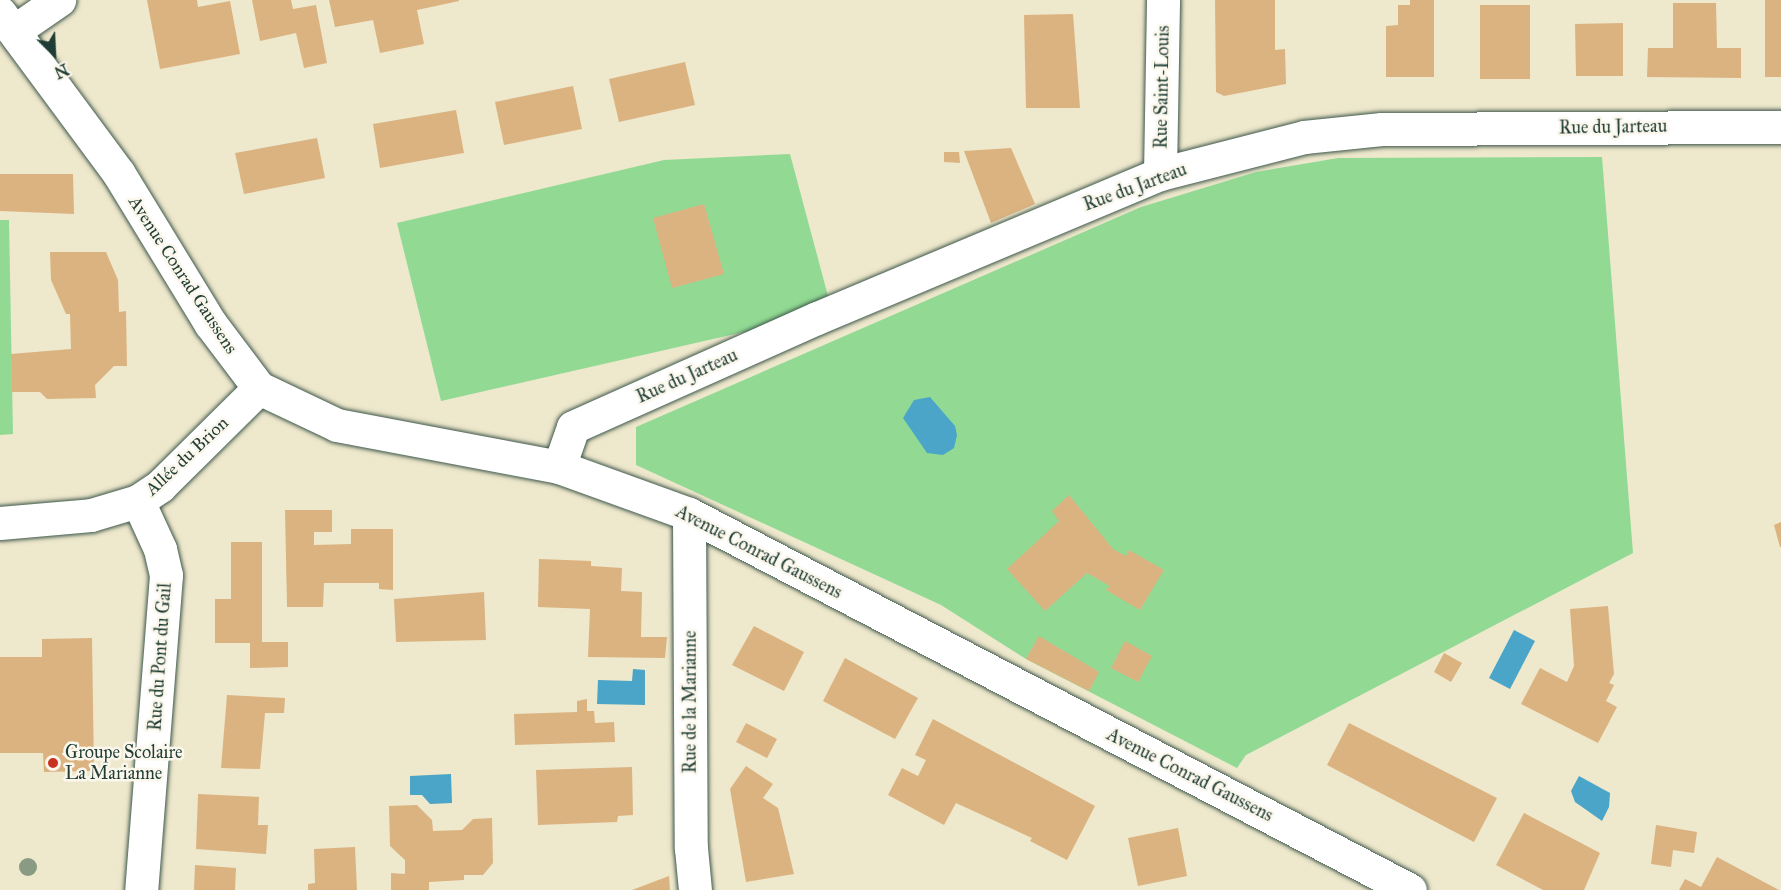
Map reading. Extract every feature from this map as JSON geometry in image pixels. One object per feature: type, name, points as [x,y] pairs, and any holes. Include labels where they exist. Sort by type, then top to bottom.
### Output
[{"type":"street","points":[[7,22],[59,0]]},
{"type":"street","name":"Rue Saint-Louis","points":[[1160,174],[1162,0]]},
{"type":"street","name":"Avenue Conrad Gaussens","points":[[7,22],[119,174],[210,323],[259,388],[337,425],[559,468],[688,514],[1410,890]]},
{"type":"street","name":"Rue du Jarteau","points":[[559,468],[573,427],[817,318],[1160,174],[1304,137],[1382,129],[1781,127]]},
{"type":"street","name":"Allée du Brion","points":[[0,523],[91,515],[138,501],[160,486],[259,388]]},
{"type":"street","name":"Rue du Pont du Gail","points":[[138,501],[160,549],[166,575],[141,890]]},
{"type":"street","name":"Rue de la Marianne","points":[[688,514],[691,848],[695,890]]},
{"type":"green space","points":[[790,154],[828,296],[757,329],[441,401],[397,223],[664,160]]},
{"type":"green space","points":[[1602,157],[1633,553],[1246,755],[1237,768],[1026,659],[941,605],[636,465],[636,427],[1141,207],[1256,172],[1338,158]]},
{"type":"green space","points":[[0,220],[9,220],[13,434],[0,435]]},
{"type":"water","points":[[930,397],[955,426],[957,435],[954,448],[943,455],[927,453],[903,418],[914,400]]},
{"type":"water","points":[[1514,630],[1535,641],[1510,689],[1489,678]]},
{"type":"water","points":[[633,669],[645,670],[645,705],[597,704],[598,680],[632,681]]},
{"type":"water","points":[[451,774],[452,803],[430,804],[422,795],[410,795],[410,776]]},
{"type":"water","points":[[1579,776],[1610,793],[1609,807],[1602,821],[1575,802],[1571,791]]},
{"type":"building","points":[[147,0],[197,0],[198,7],[230,1],[240,54],[160,69]]},
{"type":"building","points":[[252,0],[291,0],[293,9],[316,5],[327,63],[304,68],[296,33],[260,41]]},
{"type":"building","points":[[329,0],[459,1],[417,10],[424,44],[380,53],[373,20],[335,27]]},
{"type":"building","points":[[1215,0],[1275,0],[1275,50],[1285,49],[1286,84],[1224,96],[1216,92]]},
{"type":"building","points":[[1410,0],[1434,0],[1434,77],[1386,77],[1386,26],[1398,25],[1398,5],[1410,5]]},
{"type":"building","points":[[1765,0],[1781,0],[1781,77],[1765,77]]},
{"type":"building","points":[[1673,3],[1716,3],[1717,48],[1741,48],[1741,78],[1647,77],[1648,48],[1673,48]]},
{"type":"building","points":[[1480,5],[1530,5],[1530,79],[1480,79]]},
{"type":"building","points":[[1073,14],[1080,108],[1026,108],[1024,15]]},
{"type":"building","points":[[1623,23],[1623,76],[1576,76],[1575,24]]},
{"type":"building","points":[[685,62],[695,105],[619,122],[609,79]]},
{"type":"building","points":[[573,86],[582,129],[504,145],[495,102]]},
{"type":"building","points":[[456,110],[464,153],[380,168],[373,124]]},
{"type":"building","points":[[317,138],[325,178],[244,194],[235,153]]},
{"type":"building","points":[[1011,148],[1035,204],[991,223],[964,151]]},
{"type":"building","points":[[944,152],[959,152],[960,163],[944,162]]},
{"type":"building","points":[[0,174],[73,174],[74,214],[0,211]]},
{"type":"building","points":[[704,204],[724,274],[672,288],[653,218]]},
{"type":"building","points":[[50,252],[106,252],[118,280],[119,312],[126,311],[127,366],[114,366],[95,385],[96,398],[47,399],[40,392],[12,392],[11,354],[71,349],[70,314],[66,314],[51,280]]},
{"type":"building","points":[[1069,495],[1113,549],[1126,556],[1129,550],[1164,570],[1140,610],[1106,590],[1110,586],[1087,573],[1045,611],[1007,569],[1059,521],[1052,511]]},
{"type":"building","points":[[285,510],[332,510],[332,532],[314,532],[314,545],[351,544],[351,529],[393,529],[393,590],[379,589],[379,583],[324,583],[323,607],[287,607]]},
{"type":"building","points":[[1781,522],[1781,547],[1780,547],[1774,525]]},
{"type":"building","points":[[231,542],[262,542],[262,642],[288,642],[288,667],[250,668],[250,643],[215,643],[215,599],[231,599]]},
{"type":"building","points":[[539,559],[591,561],[591,566],[622,568],[621,591],[642,592],[641,637],[667,637],[665,658],[588,657],[590,609],[538,607]]},
{"type":"building","points":[[484,592],[486,640],[396,642],[394,599]]},
{"type":"building","points":[[1608,606],[1614,674],[1609,683],[1614,685],[1606,701],[1617,707],[1598,743],[1521,704],[1540,668],[1567,682],[1574,666],[1570,609]]},
{"type":"building","points":[[754,626],[804,652],[784,691],[732,665]]},
{"type":"building","points":[[1039,636],[1099,672],[1089,691],[1026,659]]},
{"type":"building","points":[[92,638],[94,771],[44,772],[43,753],[0,753],[0,657],[42,657],[42,639]]},
{"type":"building","points":[[1125,641],[1152,656],[1138,682],[1111,668]]},
{"type":"building","points":[[1444,653],[1462,663],[1451,682],[1434,672]]},
{"type":"building","points":[[845,658],[918,698],[895,739],[823,701]]},
{"type":"building","points":[[227,695],[285,698],[284,713],[265,713],[260,769],[221,768]]},
{"type":"building","points":[[587,699],[587,711],[594,711],[595,723],[614,722],[615,742],[515,745],[514,714],[577,712],[577,701]]},
{"type":"building","points":[[933,719],[1095,806],[1067,860],[1030,841],[1032,838],[956,803],[944,825],[888,795],[902,768],[918,776],[926,760],[915,755]]},
{"type":"building","points":[[746,723],[777,739],[767,758],[736,742]]},
{"type":"building","points":[[1349,723],[1497,798],[1474,842],[1327,765]]},
{"type":"building","points":[[746,766],[773,784],[763,798],[778,808],[794,874],[746,882],[730,789]]},
{"type":"building","points":[[632,767],[633,815],[618,816],[617,822],[538,825],[536,770]]},
{"type":"building","points":[[198,794],[259,797],[258,825],[268,825],[266,854],[196,849]]},
{"type":"building","points":[[417,805],[432,820],[433,831],[462,830],[473,819],[492,818],[493,863],[483,875],[464,875],[464,880],[429,882],[429,890],[391,890],[391,873],[405,874],[405,860],[390,846],[389,806]]},
{"type":"building","points":[[1524,813],[1600,853],[1584,890],[1543,890],[1496,865]]},
{"type":"building","points":[[1656,825],[1697,832],[1694,853],[1673,850],[1671,867],[1651,864]]},
{"type":"building","points":[[1178,828],[1187,876],[1138,886],[1128,838]]},
{"type":"building","points":[[355,847],[357,890],[308,890],[308,884],[315,883],[314,849]]},
{"type":"building","points":[[1717,857],[1779,890],[1679,890],[1685,879],[1701,887]]},
{"type":"building","points":[[195,865],[236,868],[235,890],[194,890]]},
{"type":"building","points":[[669,876],[670,890],[632,890]]},
{"type":"place","name":"Groupe Scolaire La Marianne","points":[[53,763]]}]
